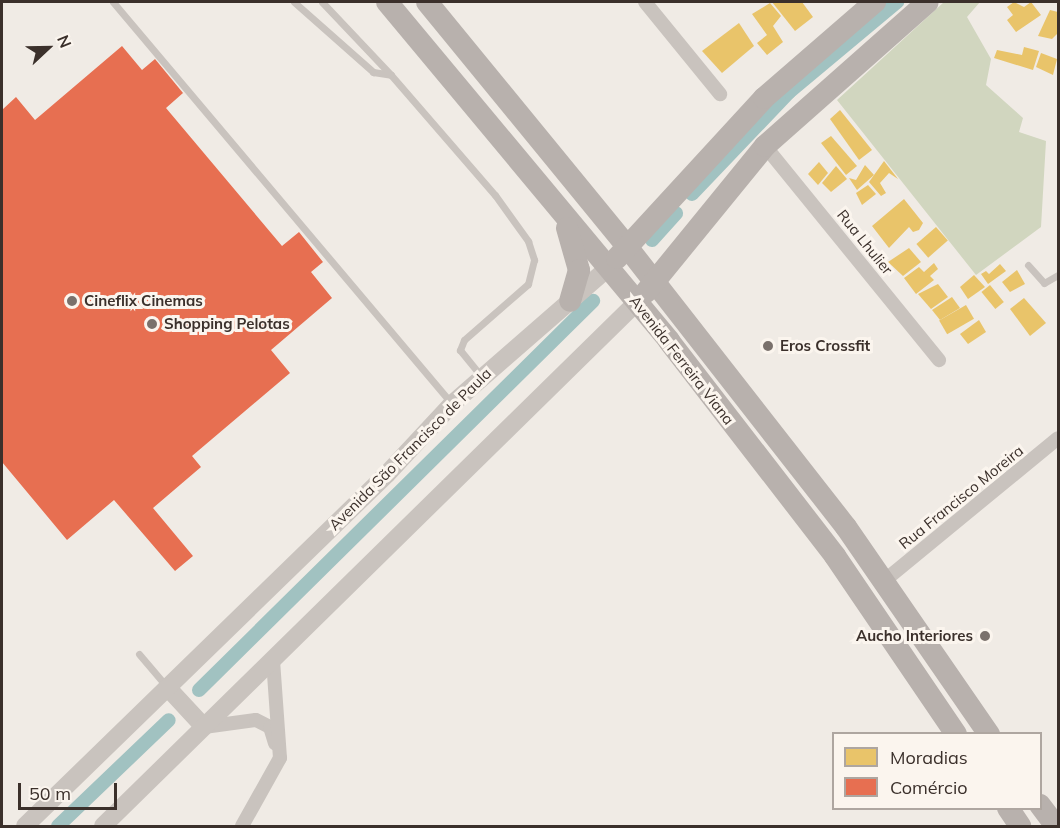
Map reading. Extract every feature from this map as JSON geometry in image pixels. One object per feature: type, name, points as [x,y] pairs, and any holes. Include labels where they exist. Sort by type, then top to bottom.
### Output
[{"type":"main road","name":"Avenida Ferreira Viana","points":[[427,2],[628,248],[884,581],[988,732]]},
{"type":"main road","name":"Avenida São Francisco de Paula","points":[[608,268],[680,194],[764,98],[875,2]]},
{"type":"main road","points":[[638,302],[765,146],[928,2]]},
{"type":"main road","name":"Avenida Ferreira Viana","points":[[387,6],[638,302],[835,556],[956,732]]},
{"type":"main road","points":[[680,194],[704,220]]},
{"type":"main road","points":[[561,213],[578,263],[578,277],[570,301]]},
{"type":"main road","points":[[1042,806],[1056,826]]},
{"type":"main road","points":[[1009,810],[1020,826]]},
{"type":"street","points":[[645,2],[720,94]]},
{"type":"street","name":"Rua Lhulier","points":[[765,146],[939,360]]},
{"type":"street","name":"Avenida São Francisco de Paula","points":[[25,826],[170,690],[387,474],[481,376],[608,268]]},
{"type":"street","points":[[103,826],[199,722],[273,660],[638,302]]},
{"type":"street","name":"Rua Francisco Moreira","points":[[884,581],[1059,438]]},
{"type":"street","points":[[242,826],[272,777],[281,749],[273,660]]},
{"type":"street","points":[[170,690],[199,722]]},
{"type":"street","points":[[199,722],[241,719],[264,723],[273,731],[275,743],[272,777]]},
{"type":"lane","points":[[113,2],[452,404]]},
{"type":"lane","points":[[294,2],[373,72],[391,75]]},
{"type":"lane","points":[[322,2],[391,75],[495,195],[522,229],[532,250],[533,276],[528,284],[464,340],[462,357],[481,376]]},
{"type":"lane","points":[[1028,265],[1044,283],[1059,275]]},
{"type":"lane","points":[[139,654],[170,690]]},
{"type":"green space","points":[[944,2],[980,2],[967,17],[991,59],[986,85],[1023,118],[1019,132],[1046,141],[1041,227],[976,275],[837,100]]},
{"type":"building: Moradias","points":[[772,2],[802,2],[813,17],[795,31]]},
{"type":"building: Moradias","points":[[1014,2],[1024,7],[1031,2],[1041,15],[1016,32],[1007,20],[1013,15],[1007,7]]},
{"type":"building: Moradias","points":[[770,3],[781,16],[773,26],[783,42],[767,55],[757,43],[767,35],[752,14]]},
{"type":"building: Moradias","points":[[1050,10],[1058,12],[1058,33],[1052,39],[1038,36]]},
{"type":"building: Moradias","points":[[739,23],[754,46],[722,73],[702,51]]},
{"type":"building: Moradias","points":[[1024,47],[1039,51],[1033,70],[994,58],[997,50],[1022,55]]},
{"type":"building: Moradias","points":[[1041,53],[1057,59],[1053,75],[1036,67]]},
{"type":"building: Moradias","points":[[840,110],[872,150],[859,160],[830,119]]},
{"type":"building: Moradias","points":[[831,136],[857,166],[846,175],[821,143]]},
{"type":"building: Moradias","points":[[884,161],[898,179],[889,173],[880,183],[886,193],[881,196],[869,182]]},
{"type":"building: Moradias","points":[[819,162],[828,173],[818,185],[808,174]]},
{"type":"building: Moradias","points":[[865,165],[874,175],[857,190],[849,178],[856,180]]},
{"type":"building: Moradias","points":[[836,166],[847,179],[831,192],[822,183]]},
{"type":"building: Moradias","points":[[868,185],[876,194],[862,205],[856,193]]},
{"type":"building: Moradias","points":[[904,199],[923,223],[919,230],[913,232],[909,227],[889,248],[872,226]]},
{"type":"building: Moradias","points":[[936,227],[948,241],[928,258],[916,244]]},
{"type":"building: Moradias","points":[[909,248],[921,262],[903,276],[888,262]]},
{"type":"building: Moradias","points":[[934,263],[938,269],[930,276],[934,280],[916,294],[904,278],[919,267],[924,272]]},
{"type":"building: Moradias","points":[[1000,264],[1006,271],[988,284],[981,274],[986,271],[989,274]]},
{"type":"building: Moradias","points":[[1017,270],[1025,284],[1010,292],[1002,282]]},
{"type":"building: Moradias","points":[[974,275],[985,287],[968,299],[960,287]]},
{"type":"building: Moradias","points":[[938,284],[948,297],[931,309],[918,294]]},
{"type":"building: Moradias","points":[[990,285],[1004,302],[995,309],[981,292]]},
{"type":"building: Moradias","points":[[952,297],[960,308],[940,320],[932,310]]},
{"type":"building: Moradias","points":[[1024,298],[1046,323],[1030,336],[1010,309]]},
{"type":"building: Moradias","points":[[966,305],[974,319],[947,334],[939,320]]},
{"type":"building: Moradias","points":[[979,320],[986,332],[968,344],[960,334]]},
{"type":"building: Comércio","name":"Shopping Pelotas","points":[[122,46],[142,70],[155,59],[183,93],[166,108],[282,246],[299,232],[323,262],[311,272],[332,298],[271,350],[290,373],[192,456],[201,467],[153,508],[193,556],[175,571],[114,500],[67,540],[2,462],[2,110],[16,97],[35,120]]},
{"type":"waterway","points":[[692,194],[789,92],[897,2]]},
{"type":"waterway","points":[[652,240],[676,213]]},
{"type":"waterway","points":[[199,690],[593,301]]},
{"type":"waterway","points":[[58,826],[169,720]]},
{"type":"place","name":"Cineflix Cinemas","points":[[72,301]]},
{"type":"place","name":"Shopping Pelotas","points":[[152,324]]},
{"type":"place","name":"Eros Crossfit","points":[[768,346]]},
{"type":"place","name":"Aucho Interiores","points":[[985,636]]}]
